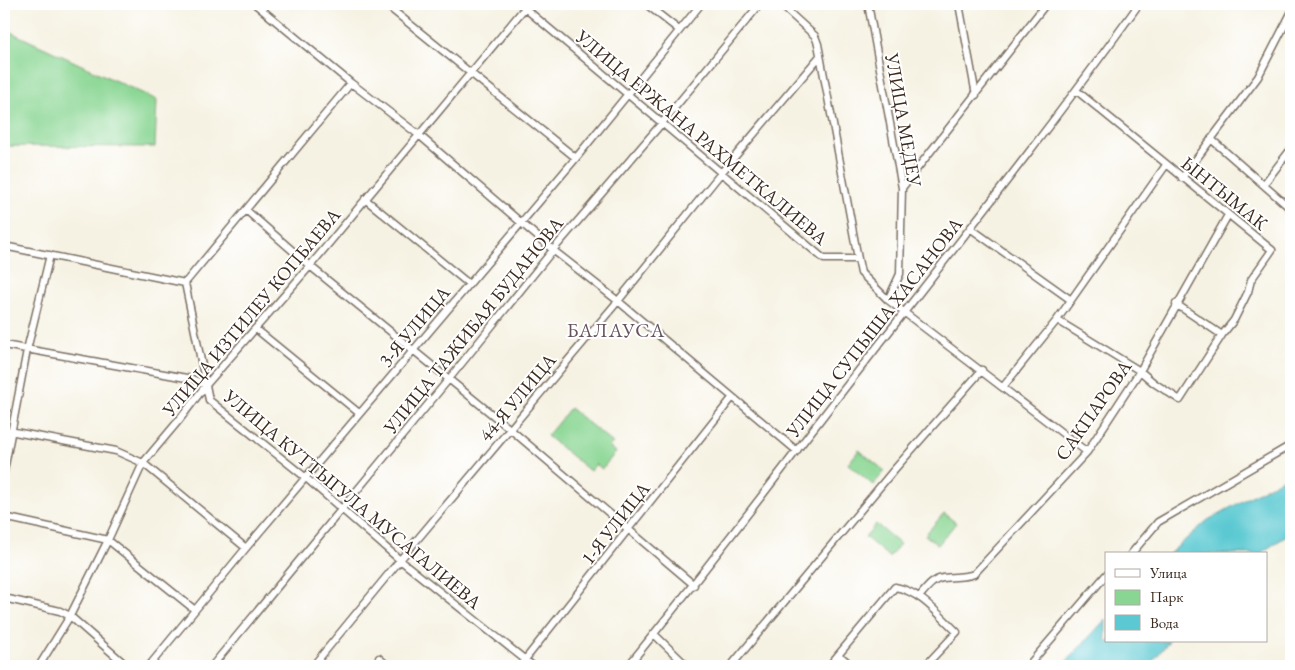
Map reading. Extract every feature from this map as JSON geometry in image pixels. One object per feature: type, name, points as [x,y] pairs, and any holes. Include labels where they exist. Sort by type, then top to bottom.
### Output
[{"type":"street","points":[[385,4],[576,158]]},
{"type":"street","points":[[646,4],[679,30]]},
{"type":"street","name":"3-Я УЛИЦА","points":[[149,666],[305,477],[576,158],[701,4]]},
{"type":"street","name":"УЛИЦА ТАЖИБАЯ БУДАНОВА","points":[[212,666],[553,250],[662,123],[760,4]]},
{"type":"street","points":[[780,4],[815,36],[861,273],[888,300],[1087,452]]},
{"type":"street","name":"УЛИЦА МЕДЕУ","points":[[868,4],[902,188],[900,274],[888,300]]},
{"type":"street","points":[[960,4],[976,95]]},
{"type":"street","points":[[902,188],[1046,4]]},
{"type":"street","name":"УЛИЦА СУПЫША ХАСАНОВА","points":[[628,666],[694,585],[1077,91],[1139,4]]},
{"type":"street","points":[[260,5],[351,83],[419,135],[553,250],[618,301],[797,451]]},
{"type":"street","name":"УЛИЦА ИЗТИЛЕУ КОПБАЕВА","points":[[39,666],[70,616],[108,540],[143,463],[206,385],[310,266],[471,73],[524,5]]},
{"type":"street","name":"УЛИЦА ЕРЖАНА РАХМЕТКАЛИЕВА","points":[[524,5],[824,259],[858,259]]},
{"type":"street","points":[[1182,178],[1258,77],[1291,13]]},
{"type":"street","name":"44-Я УЛИЦА","points":[[313,666],[820,56]]},
{"type":"street","points":[[185,284],[351,83]]},
{"type":"street","name":"ЫНТЫМАК","points":[[1077,91],[1272,250],[1251,280],[1248,292],[1234,320],[1222,335],[1180,400],[1140,371]]},
{"type":"street","points":[[1211,139],[1291,209]]},
{"type":"street","points":[[1264,184],[1291,149]]},
{"type":"street","points":[[1003,387],[1071,300],[1166,165]]},
{"type":"street","points":[[365,199],[469,284]]},
{"type":"street","points":[[246,210],[310,266],[510,429],[694,585]]},
{"type":"street","name":"САКПАРОВА","points":[[919,597],[931,583],[942,578],[968,577],[974,574],[1087,452],[1140,371],[1176,304],[1228,215]]},
{"type":"street","points":[[970,228],[1071,300]]},
{"type":"street","points":[[4,246],[185,284]]},
{"type":"street","points":[[4,471],[7,431],[50,255]]},
{"type":"street","points":[[185,284],[206,385]]},
{"type":"street","points":[[1176,304],[1222,335]]},
{"type":"street","points":[[1056,320],[1140,371]]},
{"type":"street","points":[[256,329],[359,413]]},
{"type":"street","name":"УЛИЦА КУТТЫГУЛА МУСАГАЛИЕВА","points":[[4,344],[27,350],[192,379],[206,385],[209,400],[305,477],[400,560],[533,666]]},
{"type":"street","points":[[731,666],[893,471],[982,370]]},
{"type":"street","name":"1-Я УЛИЦА","points":[[520,666],[732,398]]},
{"type":"street","points":[[7,431],[116,451],[143,463],[246,548]]},
{"type":"street","points":[[1133,552],[1158,522],[1291,445]]},
{"type":"street","points":[[4,517],[108,540],[195,610]]},
{"type":"street","points":[[1028,666],[1105,576]]},
{"type":"street","points":[[829,666],[895,587],[904,589],[919,597],[957,632],[925,666]]},
{"type":"street","points":[[4,598],[60,611],[70,616],[128,666]]},
{"type":"street","points":[[654,634],[687,666]]},
{"type":"street","points":[[839,655],[852,666]]},
{"type":"street","points":[[379,658],[388,666]]},
{"type":"green space","points":[[4,29],[157,100],[155,147],[4,146]]},
{"type":"green space","points":[[570,408],[613,443],[609,447],[616,452],[602,469],[596,464],[590,471],[547,436]]},
{"type":"green space","points":[[859,450],[885,471],[873,485],[848,464]]},
{"type":"green space","points":[[944,513],[956,523],[938,545],[925,535]]},
{"type":"green space","points":[[876,524],[900,544],[889,557],[865,537]]},
{"type":"water","points":[[1291,474],[1291,533],[1262,552],[1171,552],[1208,520]]},
{"type":"water","points":[[1105,620],[1105,642],[1168,642],[1149,666],[1062,666]]},
{"type":"district","name":"БАЛАУСА","points":[[616,330]]}]
